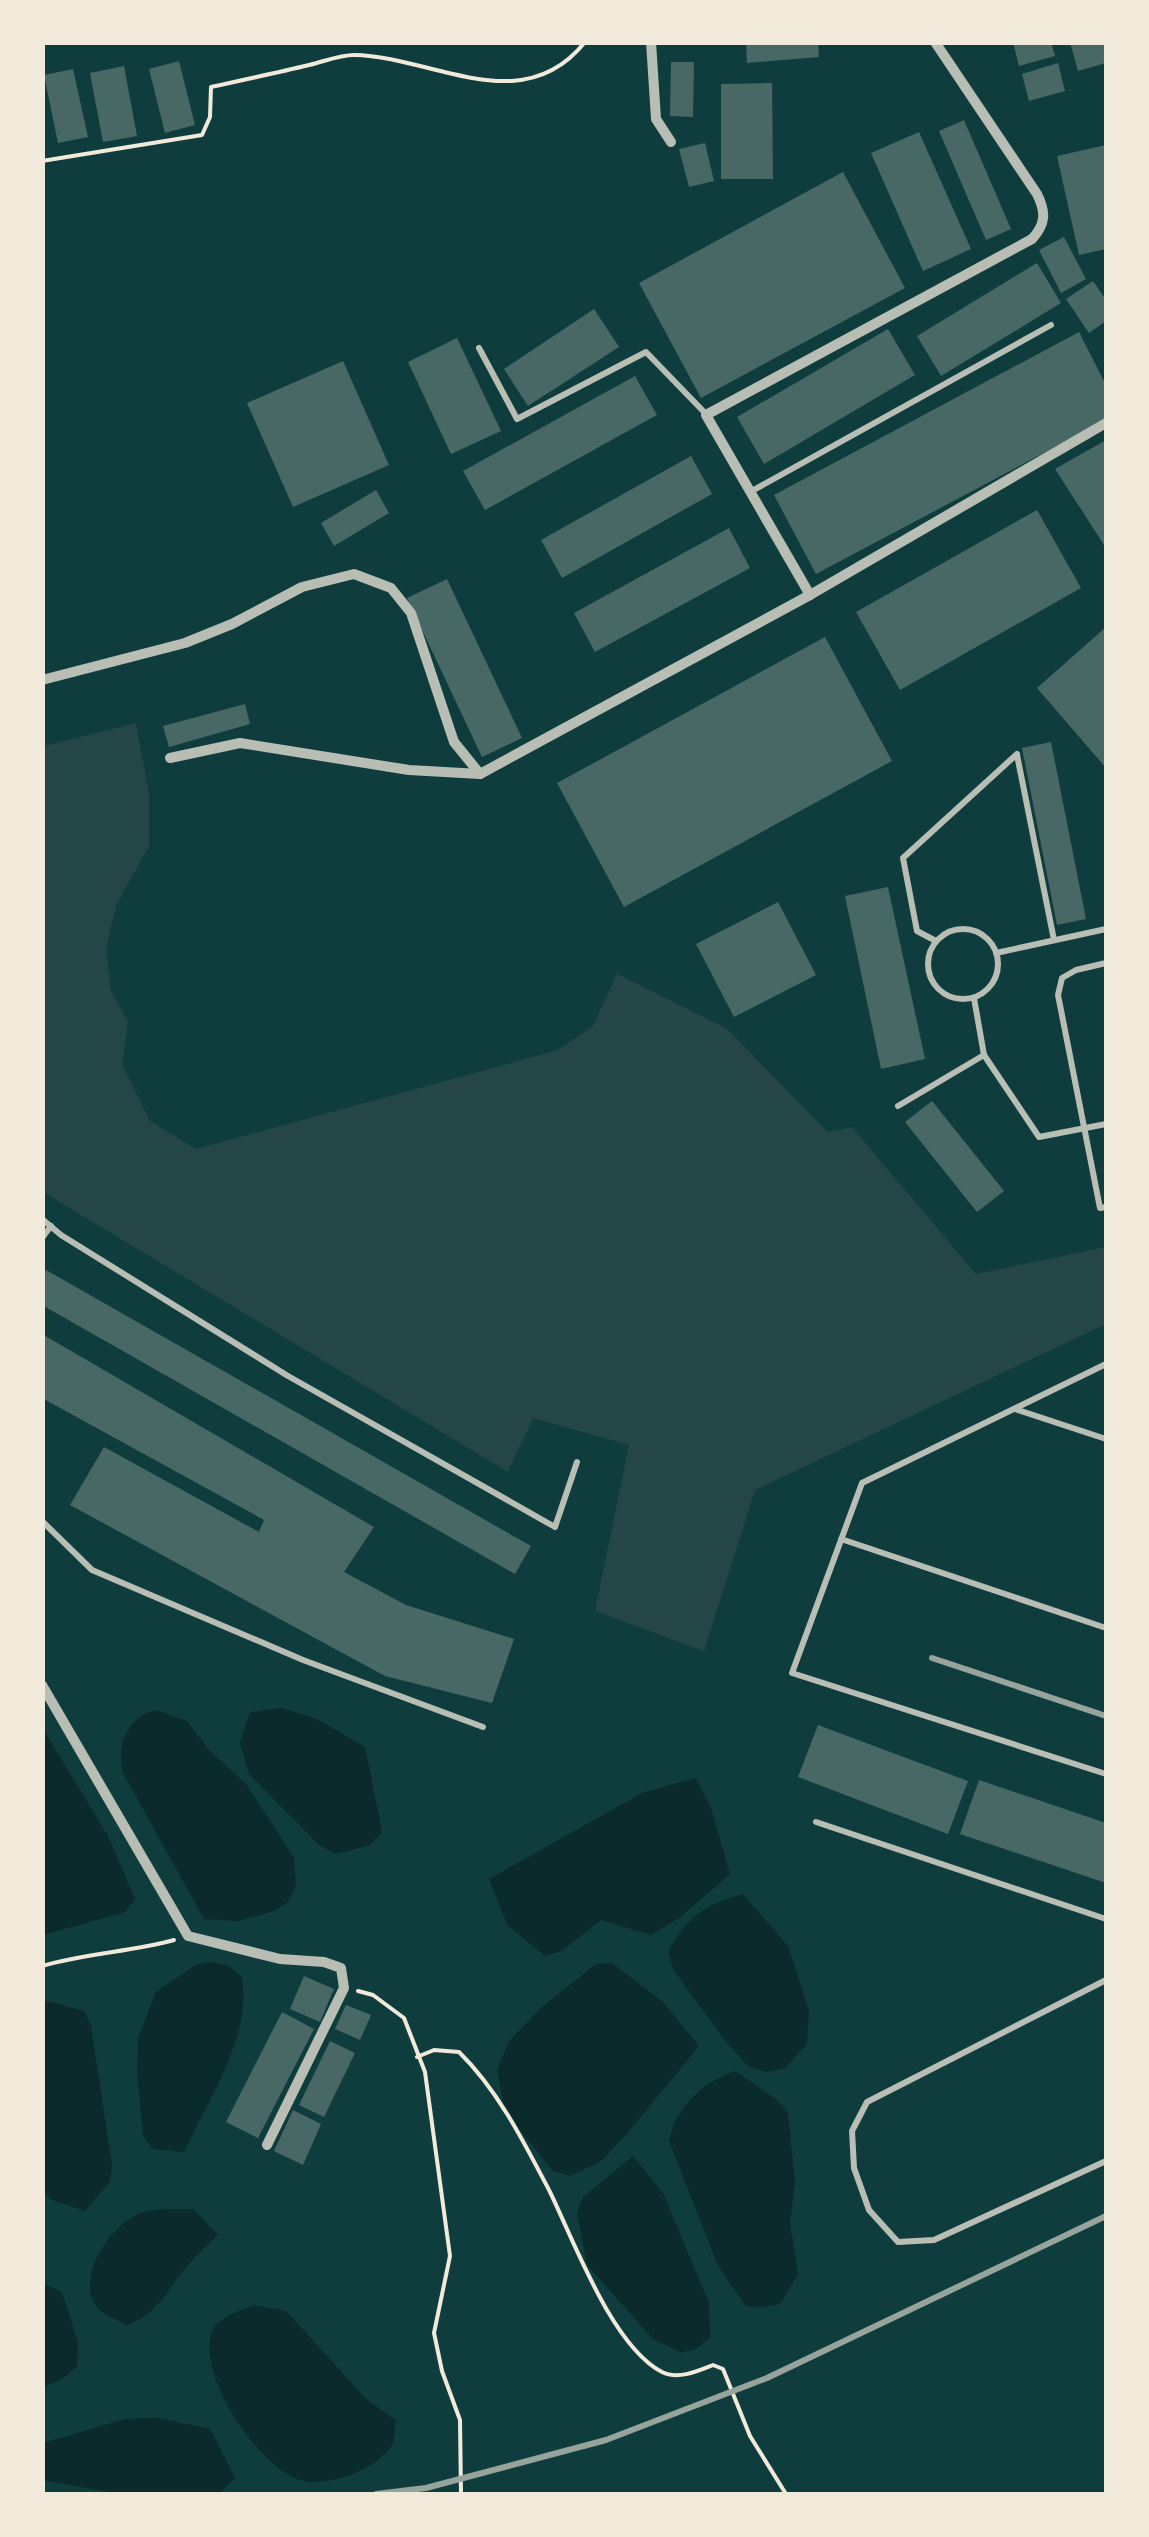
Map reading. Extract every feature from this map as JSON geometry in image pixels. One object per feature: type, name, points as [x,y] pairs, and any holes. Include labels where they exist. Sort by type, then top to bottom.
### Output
[{"type":"street","points":[[652,42],[656,119],[670,142]]},
{"type":"street","points":[[810,595],[706,415],[1032,239],[1044,219],[1037,194],[935,42]]},
{"type":"street","points":[[170,758],[240,743],[410,770],[480,774],[810,595],[1106,422]]},
{"type":"street","points":[[42,680],[185,643],[232,624],[302,587],[354,574],[391,588],[410,613],[454,742],[480,774]]},
{"type":"street","points":[[42,1685],[188,1936],[280,1959],[324,1962],[341,1968],[344,1988],[267,2145]]},
{"type":"lane","points":[[750,492],[1051,325]]},
{"type":"lane","points":[[479,348],[518,419],[646,352],[706,415]]},
{"type":"lane","points":[[936,941],[917,931],[903,858],[1016,754],[1054,940]]},
{"type":"lane","points":[[996,953],[1106,929]]},
{"type":"lane","points":[[969,930],[986,938],[996,953],[997,971],[989,988],[974,998],[956,999],[940,991],[929,976],[928,958],[936,941],[951,931],[969,930]]},
{"type":"lane","points":[[1106,964],[1076,970],[1058,985],[1100,1208],[1106,1207]]},
{"type":"lane","points":[[974,998],[984,1055],[1039,1137],[1106,1124]]},
{"type":"lane","points":[[898,1106],[984,1055]]},
{"type":"lane","points":[[42,1219],[288,1376],[554,1527],[576,1462]]},
{"type":"lane","points":[[42,1238],[51,1226]]},
{"type":"lane","points":[[1106,1364],[862,1483],[792,1672],[1106,1774]]},
{"type":"lane","points":[[1014,1409],[1106,1438]]},
{"type":"lane","points":[[42,1521],[92,1570],[303,1660],[483,1727]]},
{"type":"lane","points":[[841,1539],[1106,1628]]},
{"type":"lane","points":[[816,1822],[1106,1919]]},
{"type":"lane","points":[[1106,1980],[867,2102],[852,2131],[854,2168],[869,2210],[898,2242],[934,2240],[1106,2160]]},
{"type":"path","points":[[42,161],[202,136],[210,118],[211,87],[350,55],[393,59],[432,72],[481,81],[529,79],[570,61],[586,42]]},
{"type":"path","points":[[42,1966],[81,1954],[149,1947],[188,1936]]},
{"type":"path","points":[[344,1988],[373,1995],[404,2018],[425,2072],[450,2256],[434,2334],[442,2372],[460,2420],[460,2494]]},
{"type":"path","points":[[418,2058],[434,2050],[459,2052],[482,2074],[549,2191],[610,2317],[663,2373],[688,2375],[713,2365],[723,2369],[750,2436],[786,2494]]},
{"type":"shaded area","points":[[136,723],[149,794],[149,846],[116,905],[106,948],[111,991],[128,1022],[122,1064],[150,1121],[196,1149],[558,1050],[593,1026],[617,974],[727,1029],[828,1132],[852,1127],[976,1274],[1106,1247],[1106,1324],[755,1490],[704,1651],[595,1611],[629,1445],[533,1418],[508,1472],[43,1192],[43,746]]},
{"type":"shaded area","points":[[282,1708],[317,1719],[365,1747],[382,1832],[370,1845],[336,1854],[319,1845],[249,1774],[240,1743],[250,1712]]},
{"type":"shaded area","points":[[156,1710],[187,1721],[208,1749],[246,1784],[294,1858],[296,1886],[288,1902],[274,1911],[238,1921],[204,1919],[123,1773],[121,1752],[126,1734],[138,1719]]},
{"type":"shaded area","points":[[42,1727],[108,1836],[135,1899],[125,1912],[43,1935]]},
{"type":"shaded area","points":[[696,1778],[711,1808],[730,1874],[679,1918],[651,1935],[601,1920],[562,1951],[545,1956],[507,1925],[489,1879],[644,1792]]},
{"type":"shaded area","points":[[743,1894],[788,1946],[809,2011],[807,2044],[784,2069],[766,2072],[748,2066],[673,1969],[668,1952],[698,1914]]},
{"type":"shaded area","points":[[612,1963],[663,2002],[699,2046],[601,2161],[570,2176],[553,2171],[522,2133],[503,2102],[497,2070],[509,2041],[543,2006],[596,1964]]},
{"type":"shaded area","points":[[197,1964],[229,1966],[242,1977],[241,2022],[234,2045],[184,2152],[152,2149],[143,2135],[138,2038],[156,1992]]},
{"type":"shaded area","points":[[42,2003],[84,2011],[91,2026],[112,2165],[110,2182],[85,2211],[52,2200],[43,2191]]},
{"type":"shaded area","points":[[735,2071],[777,2100],[788,2113],[795,2183],[790,2223],[798,2274],[780,2304],[763,2307],[746,2306],[718,2266],[669,2141],[678,2117],[693,2097]]},
{"type":"shaded area","points":[[633,2156],[663,2193],[709,2303],[710,2338],[682,2353],[653,2339],[587,2265],[577,2212],[583,2197]]},
{"type":"shaded area","points":[[193,2209],[218,2235],[192,2260],[155,2308],[126,2325],[101,2311],[91,2296],[90,2282],[93,2267],[109,2238],[132,2217],[144,2212]]},
{"type":"shaded area","points":[[42,2286],[62,2292],[78,2342],[77,2366],[43,2388]]},
{"type":"shaded area","points":[[254,2305],[286,2311],[366,2399],[396,2420],[393,2443],[376,2461],[350,2475],[308,2482],[281,2470],[249,2438],[222,2395],[210,2352],[211,2334],[218,2323]]},
{"type":"shaded area","points":[[158,2418],[210,2429],[235,2478],[221,2492],[119,2494],[43,2480],[43,2443],[125,2419]]},
{"type":"building","points":[[746,42],[818,42],[819,57],[747,63]]},
{"type":"building","points":[[1013,42],[1051,42],[1055,56],[1019,66]]},
{"type":"building","points":[[1070,42],[1106,42],[1106,63],[1078,71]]},
{"type":"building","points":[[179,61],[195,125],[165,133],[149,69]]},
{"type":"building","points":[[671,62],[694,62],[693,117],[670,116]]},
{"type":"building","points":[[1058,63],[1065,91],[1029,101],[1022,74]]},
{"type":"building","points":[[124,66],[137,136],[103,142],[90,73]]},
{"type":"building","points":[[73,69],[88,137],[58,143],[44,75]]},
{"type":"building","points":[[772,83],[773,179],[721,179],[721,84]]},
{"type":"building","points":[[964,120],[1011,229],[986,240],[939,131]]},
{"type":"building","points":[[919,132],[971,249],[923,271],[871,153]]},
{"type":"building","points":[[705,143],[714,181],[689,187],[679,149]]},
{"type":"building","points":[[1106,145],[1106,249],[1079,255],[1057,156]]},
{"type":"building","points":[[843,172],[905,288],[701,398],[639,283]]},
{"type":"building","points":[[1064,237],[1086,279],[1061,293],[1039,250]]},
{"type":"building","points":[[1037,263],[1061,303],[941,376],[917,336]]},
{"type":"building","points":[[1093,281],[1106,300],[1106,321],[1089,333],[1066,299]]},
{"type":"building","points":[[594,309],[619,347],[528,406],[504,369]]},
{"type":"building","points":[[888,329],[915,375],[764,464],[737,417]]},
{"type":"building","points":[[1079,332],[1106,385],[1106,420],[816,574],[774,495]]},
{"type":"building","points":[[457,338],[501,431],[451,454],[408,362]]},
{"type":"building","points":[[343,361],[389,465],[293,507],[247,403]]},
{"type":"building","points":[[635,376],[657,415],[485,510],[463,471]]},
{"type":"building","points":[[1106,440],[1106,548],[1055,469]]},
{"type":"building","points":[[691,456],[712,494],[562,578],[541,540]]},
{"type":"building","points":[[376,490],[389,513],[334,546],[321,523]]},
{"type":"building","points":[[1037,510],[1081,588],[900,690],[856,612]]},
{"type":"building","points":[[729,528],[750,568],[595,652],[574,613]]},
{"type":"building","points":[[447,579],[522,738],[482,757],[407,598]]},
{"type":"building","points":[[1106,627],[1106,768],[1037,688]]},
{"type":"building","points":[[825,637],[892,761],[624,907],[557,783]]},
{"type":"building","points":[[245,704],[250,724],[169,747],[163,726]]},
{"type":"building","points":[[1051,742],[1086,919],[1057,925],[1022,748]]},
{"type":"building","points":[[888,887],[925,1059],[881,1069],[845,896]]},
{"type":"building","points":[[778,902],[816,975],[734,1017],[696,944]]},
{"type":"building","points":[[932,1101],[1004,1191],[977,1212],[905,1122]]},
{"type":"building","points":[[46,1270],[531,1546],[515,1574],[42,1305],[42,1276]]},
{"type":"building","points":[[42,1334],[374,1527],[344,1572],[406,1605],[514,1639],[492,1703],[385,1676],[70,1505],[104,1447],[259,1532],[264,1520],[42,1398]]},
{"type":"building","points":[[818,1725],[968,1781],[948,1834],[798,1777]]},
{"type":"building","points":[[979,1780],[1106,1823],[1106,1883],[960,1834]]},
{"type":"building","points":[[304,1976],[334,1989],[320,2022],[290,2009]]},
{"type":"building","points":[[346,2005],[371,2015],[360,2040],[335,2029]]},
{"type":"building","points":[[282,2012],[314,2029],[258,2138],[226,2122]]},
{"type":"building","points":[[330,2041],[355,2053],[324,2117],[299,2105]]},
{"type":"building","points":[[293,2110],[321,2124],[303,2165],[274,2151]]},
{"type":"railway","points":[[932,1658],[1106,1716]]},
{"type":"railway","points":[[376,2494],[426,2488],[606,2440],[767,2378],[1106,2216]]}]
